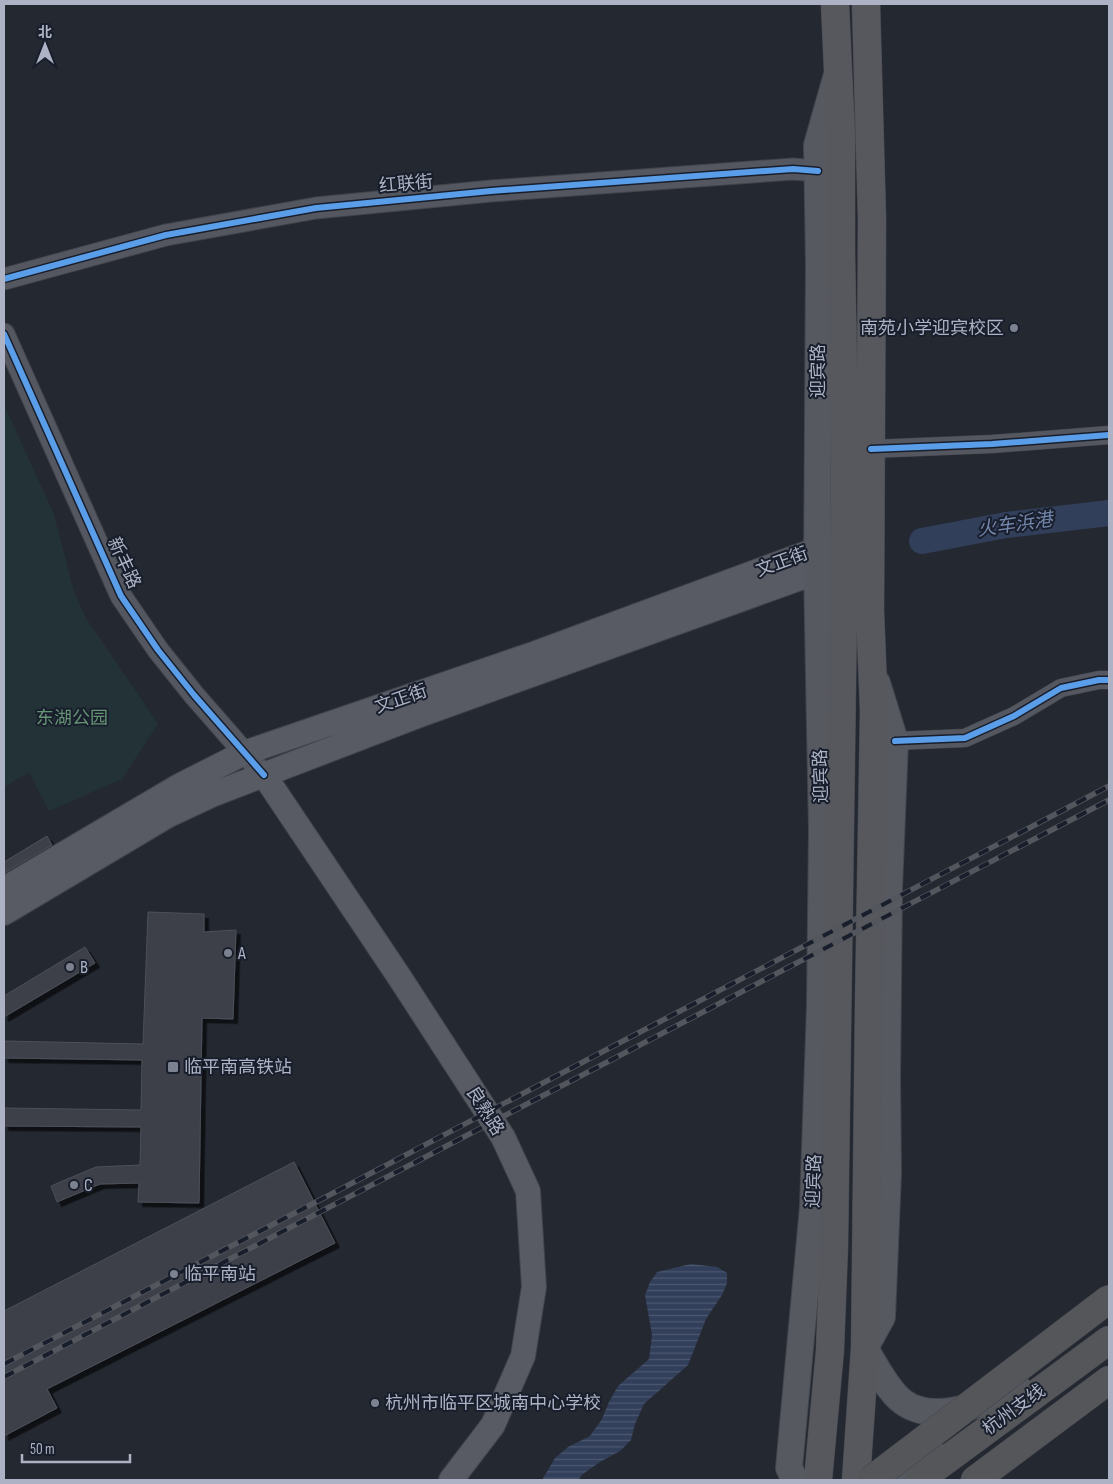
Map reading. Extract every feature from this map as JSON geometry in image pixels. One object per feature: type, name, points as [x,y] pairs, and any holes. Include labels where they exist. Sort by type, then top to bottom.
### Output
[{"type":"highway","name":"迎宾路","points":[[818,1480],[831,1331],[834,1246],[845,469],[841,136],[834,4]]},
{"type":"highway","points":[[856,1480],[866,1348],[874,711],[870,611],[872,219],[866,4]]},
{"type":"highway","points":[[871,1480],[1109,1299]]},
{"type":"highway","name":"杭州支线","points":[[919,1480],[1109,1340]]},
{"type":"highway","name":"杭州支线","points":[[975,1480],[1109,1380]]},
{"type":"highway","points":[[993,1480],[1109,1403]]},
{"type":"main road","name":"迎宾路","points":[[795,1480],[789,1468],[813,1207],[820,1006],[822,830],[817,560],[817,145],[838,72]]},
{"type":"main road","name":"文正街","points":[[4,889],[179,786],[244,753],[536,652],[817,560]]},
{"type":"main road","name":"文正街","points":[[4,913],[167,816],[214,794],[817,560]]},
{"type":"main road","points":[[872,668],[895,741],[889,889],[888,1173],[882,1317],[866,1348],[882,1377],[901,1401],[921,1412],[952,1412],[1020,1390]]},
{"type":"main road","name":"良熟路","points":[[264,775],[400,978],[503,1137],[528,1191],[534,1287],[523,1356],[492,1425],[450,1480]]},
{"type":"main road","points":[[899,1480],[1109,1324]]},
{"type":"main road","points":[[993,1480],[1109,1395]]},
{"type":"street","name":"红联街","points":[[4,279],[166,235],[316,208],[491,191],[794,169],[818,171]]},
{"type":"street","name":"新丰路","points":[[4,334],[121,596],[158,650],[264,775]]},
{"type":"street","points":[[871,449],[992,444],[1109,435]]},
{"type":"street","points":[[895,741],[965,738],[1014,716],[1061,688],[1099,680],[1109,680]]},
{"type":"green space","name":"东湖公园","points":[[4,405],[54,514],[74,592],[86,618],[158,724],[122,779],[49,811],[29,772],[4,787]]},
{"type":"water","points":[[691,1264],[717,1267],[727,1273],[727,1283],[722,1295],[706,1319],[688,1365],[644,1404],[635,1424],[631,1440],[620,1451],[600,1462],[578,1480],[542,1480],[555,1458],[568,1447],[590,1436],[602,1419],[618,1386],[649,1359],[652,1335],[645,1295],[650,1282],[657,1272]]},
{"type":"building","points":[[47,836],[52,845],[4,873],[4,862]]},
{"type":"building","name":"临平南高铁站","points":[[148,912],[204,914],[204,932],[236,930],[233,1019],[202,1018],[199,1203],[138,1202],[139,1183],[100,1184],[57,1202],[51,1186],[96,1167],[140,1165],[141,1127],[4,1126],[4,1108],[141,1110],[142,1060],[4,1058],[4,1041],[143,1044]]},
{"type":"building","points":[[85,947],[95,963],[4,1017],[4,996]]},
{"type":"building","name":"临平南站","points":[[294,1162],[335,1243],[47,1389],[57,1408],[4,1436],[4,1311]]},
{"type":"waterway","name":"火车浜港","points":[[922,541],[1006,525],[1109,513]]},
{"type":"railway","points":[[4,1364],[1109,786]]},
{"type":"railway","points":[[4,1377],[1109,800]]},
{"type":"cycle path","points":[[4,279],[166,235],[316,208],[491,191],[793,169],[818,171]]},
{"type":"cycle path","points":[[4,334],[121,596],[158,650],[194,695],[264,775]]},
{"type":"cycle path","points":[[871,449],[992,444],[1109,435]]},
{"type":"cycle path","points":[[895,741],[965,738],[1014,716],[1061,688],[1099,680],[1109,680]]},
{"type":"place","name":"南苑小学迎宾校区","points":[[1014,328]]},
{"type":"place","name":"A","points":[[228,953]]},
{"type":"place","name":"B","points":[[70,967]]},
{"type":"place","name":"临平南高铁站","points":[[173,1067]]},
{"type":"place","name":"C","points":[[74,1185]]},
{"type":"place","name":"临平南站","points":[[174,1274]]},
{"type":"place","name":"杭州市临平区城南中心学校","points":[[375,1403]]}]
